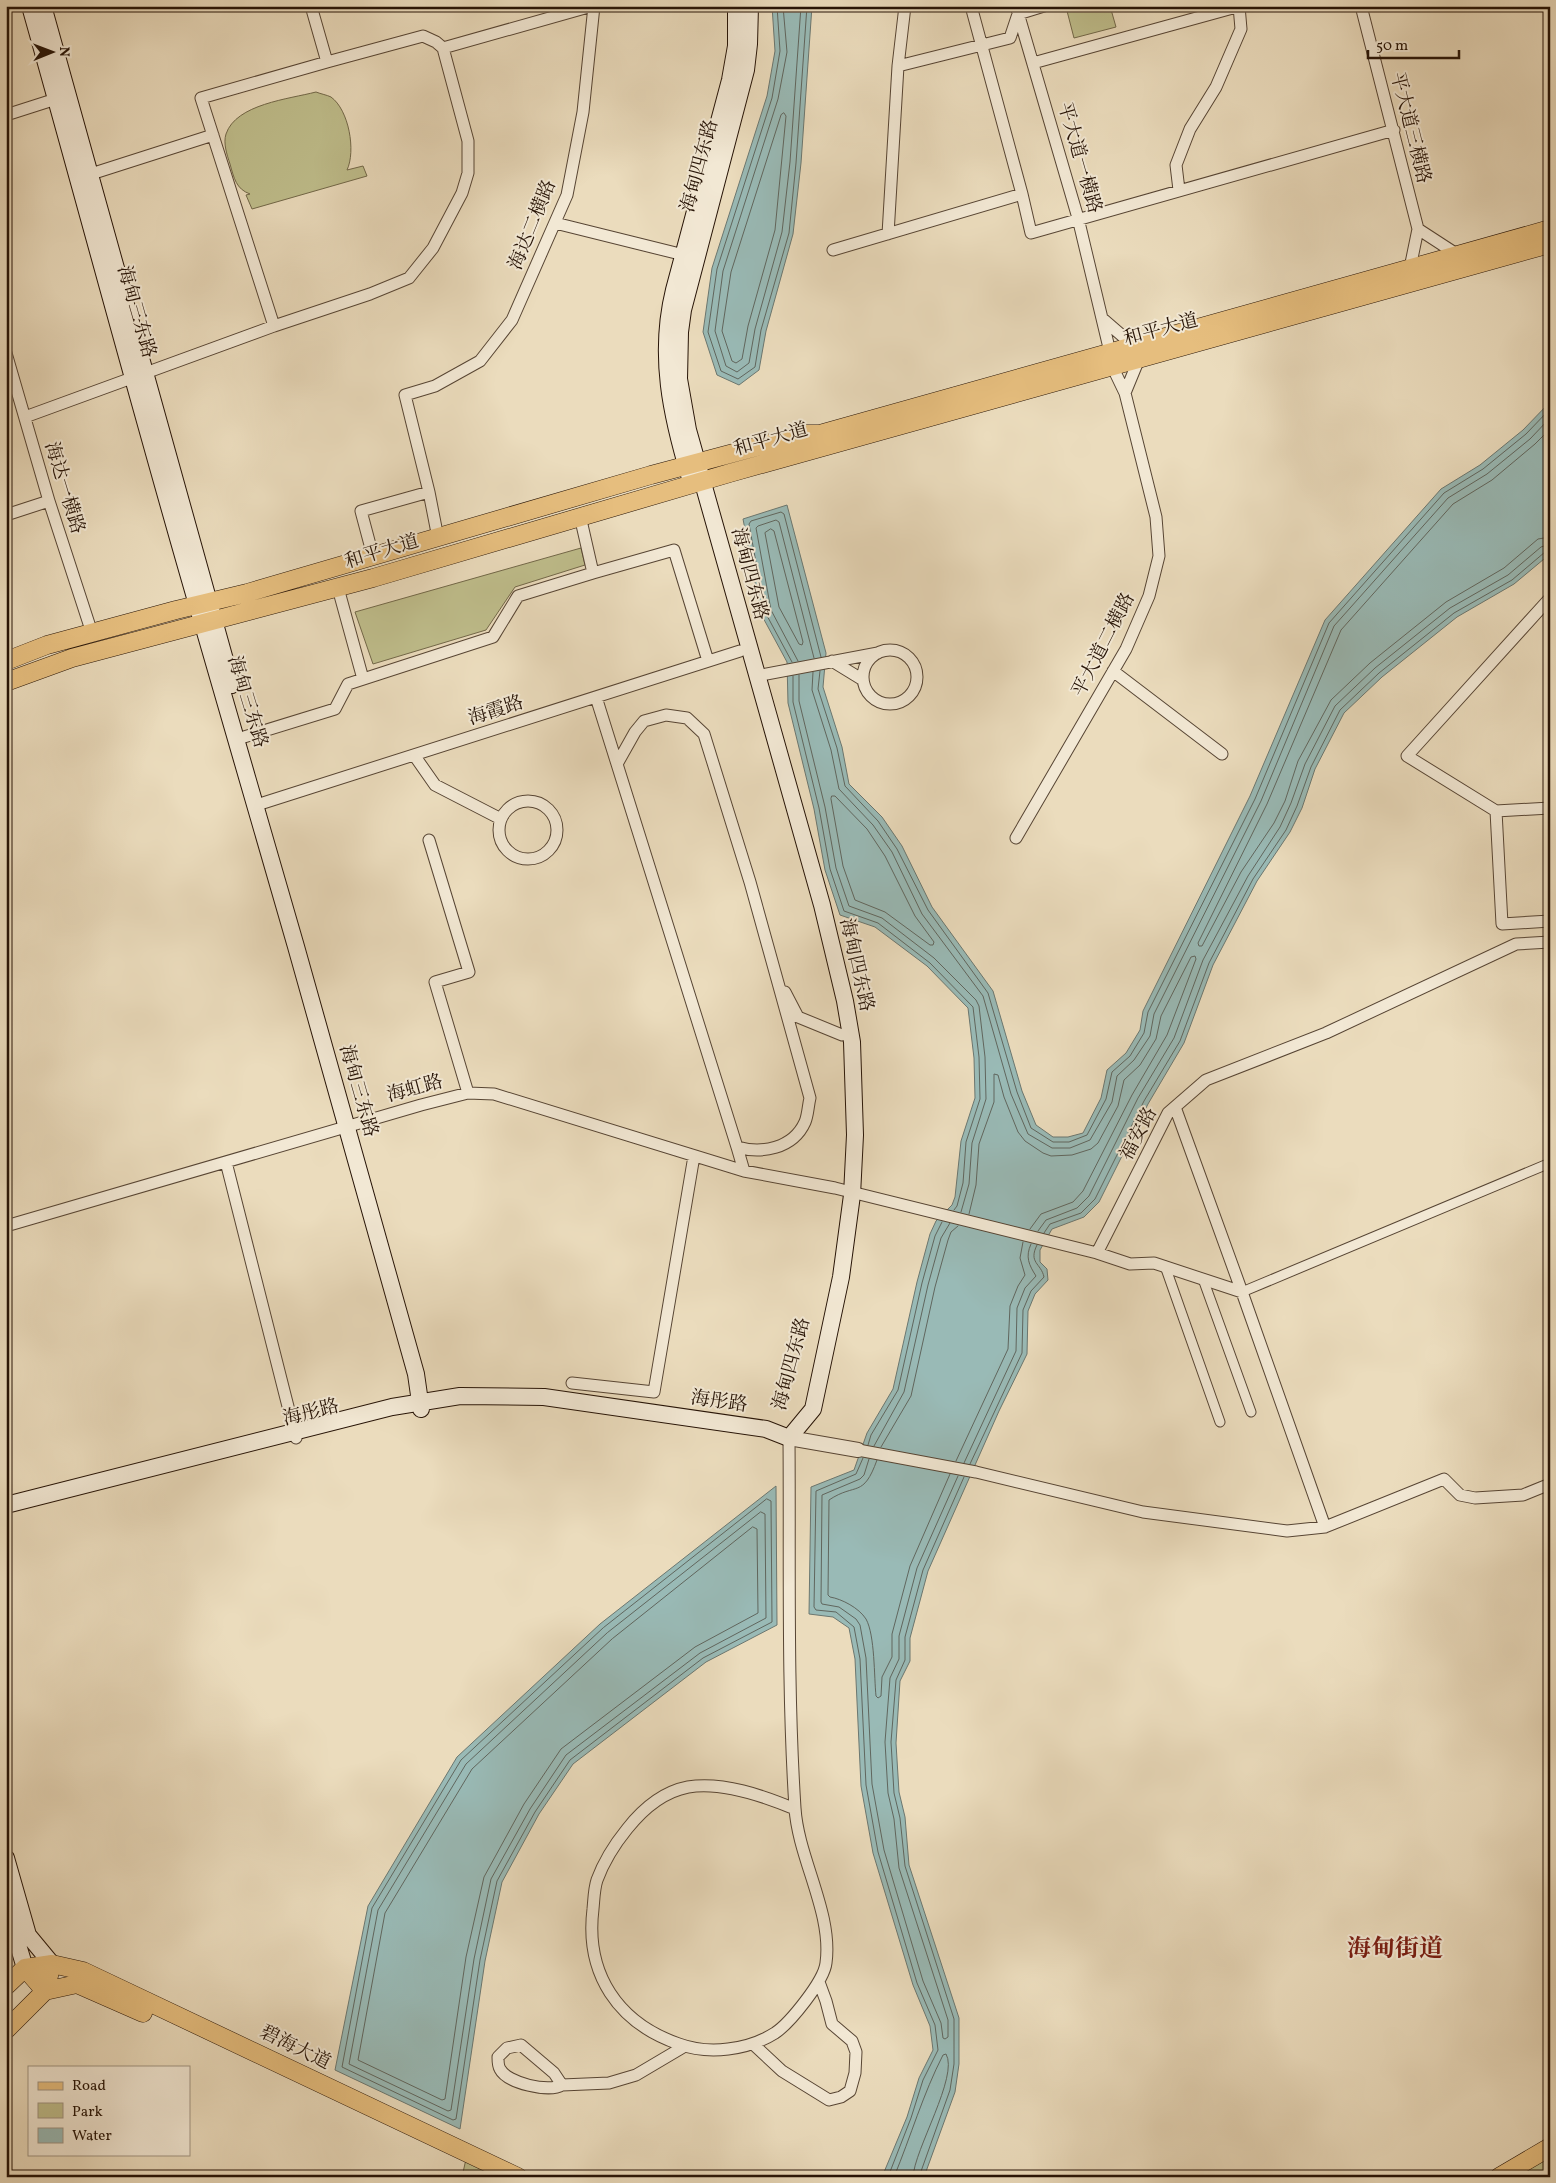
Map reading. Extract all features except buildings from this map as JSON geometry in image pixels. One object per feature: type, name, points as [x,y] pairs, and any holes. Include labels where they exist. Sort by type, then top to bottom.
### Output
[{"type":"main road","name":"海甸三东路","points":[[30,6],[56,99],[140,375]]},
{"type":"main road","points":[[43,6],[91,174],[140,375],[209,621],[263,803],[350,1125],[422,1372],[424,1406]]},
{"type":"main road","name":"海甸四东路","points":[[736,6],[736,46],[730,80],[670,311],[666,356],[671,408],[697,483],[740,651],[813,908],[836,1003],[842,1035],[846,1107],[843,1190]]},
{"type":"main road","name":"海甸四东路","points":[[692,465],[681,397],[679,366],[681,321],[746,70],[749,50],[750,6]]},
{"type":"main road","name":"和平大道","points":[[1137,352],[1410,268],[1550,229]]},
{"type":"main road","name":"和平大道","points":[[6,661],[38,648],[204,603],[247,594],[374,556],[805,434],[820,434],[1550,244]]},
{"type":"main road","name":"和平大道","points":[[6,682],[54,664],[338,588],[1111,359]]},
{"type":"main road","name":"海甸四东路","points":[[697,483],[756,676],[822,905],[845,1001],[852,1042],[855,1107],[833,1273],[819,1346],[804,1407],[790,1438]]},
{"type":"main road","name":"海甸三东路","points":[[209,621],[245,763],[350,1125]]},
{"type":"main road","name":"海彤路","points":[[6,1511],[296,1435],[392,1407],[424,1406],[460,1396],[544,1398],[766,1429],[790,1438]]},
{"type":"main road","name":"海彤路","points":[[6,1505],[296,1435]]},
{"type":"main road","points":[[6,1858],[28,1935],[52,1964]]},
{"type":"main road","points":[[6,1906],[25,1968],[45,1991]]},
{"type":"main road","points":[[6,1986],[25,1968],[52,1964]]},
{"type":"main road","points":[[6,2030],[45,1991],[52,1964]]},
{"type":"main road","name":"碧海大道","points":[[52,1964],[84,1971],[518,2177]]},
{"type":"main road","name":"碧海大道","points":[[45,1991],[77,1984],[213,2041],[503,2177]]},
{"type":"main road","points":[[1499,2177],[1550,2147]]},
{"type":"main road","points":[[1513,2177],[1550,2154]]},
{"type":"street","points":[[311,6],[327,62]]},
{"type":"street","points":[[443,48],[593,6]]},
{"type":"street","name":"海达二横路","points":[[429,492],[405,395],[435,386],[480,361],[512,320],[567,195],[583,112],[593,6]]},
{"type":"street","points":[[888,234],[898,66],[905,6]]},
{"type":"street","points":[[971,6],[1032,233],[1078,218],[1394,130]]},
{"type":"street","points":[[898,66],[1010,38],[1017,10],[1044,6]]},
{"type":"street","points":[[1033,62],[1239,6],[1241,29],[1216,87],[1190,129],[1176,165],[1179,190]]},
{"type":"street","name":"平大道三横路","points":[[1361,6],[1418,229]]},
{"type":"street","name":"平大道一横路","points":[[1017,10],[1078,218],[1104,320],[1111,359]]},
{"type":"street","points":[[25,417],[274,326],[370,294],[409,278],[434,248],[462,193],[468,173],[468,142],[443,48],[436,42],[423,36],[201,98],[274,326]]},
{"type":"street","points":[[6,115],[56,99]]},
{"type":"street","points":[[91,174],[213,135]]},
{"type":"street","points":[[833,250],[1022,194]]},
{"type":"street","points":[[555,223],[684,255]]},
{"type":"street","points":[[1410,268],[1418,229],[1458,255]]},
{"type":"street","points":[[1104,320],[1137,352],[1124,393]]},
{"type":"street","name":"海达一横路","points":[[6,353],[49,501],[92,633]]},
{"type":"street","name":"平大道二横路","points":[[1016,838],[1126,649],[1149,596],[1159,556],[1156,517],[1124,393],[1111,359]]},
{"type":"street","points":[[374,556],[361,512],[429,492],[438,538]]},
{"type":"street","points":[[6,516],[49,501]]},
{"type":"street","points":[[580,516],[593,573]]},
{"type":"street","points":[[244,737],[335,710],[348,684],[493,637],[518,596],[674,550],[708,661]]},
{"type":"street","points":[[338,588],[363,679]]},
{"type":"street","points":[[1550,598],[1407,756],[1496,811],[1550,808]]},
{"type":"street","name":"海霞路","points":[[263,803],[740,651]]},
{"type":"street","points":[[756,676],[832,661],[881,652],[898,652],[912,662],[917,678],[910,695],[895,704],[878,701],[870,696],[863,680],[832,661]]},
{"type":"street","points":[[863,680],[868,662],[881,652]]},
{"type":"street","points":[[1113,671],[1222,754]]},
{"type":"street","points":[[596,697],[744,1171]]},
{"type":"street","points":[[617,764],[635,732],[644,721],[666,715],[687,718],[704,734],[750,882],[810,1098],[805,1121],[799,1131],[787,1142],[767,1151],[751,1151],[736,1147]]},
{"type":"street","points":[[414,755],[434,785],[501,819]]},
{"type":"street","points":[[524,801],[543,805],[551,812],[556,821],[555,841],[544,855],[535,858],[517,857],[503,846],[500,837],[501,819],[514,804],[524,801]]},
{"type":"street","points":[[1496,811],[1502,924],[1550,920]]},
{"type":"street","points":[[429,840],[470,972],[435,982],[468,1093]]},
{"type":"street","name":"福安路","points":[[1097,1253],[1168,1113],[1206,1080],[1326,1033],[1516,944],[1550,942]]},
{"type":"street","points":[[775,973],[798,1017],[842,1035]]},
{"type":"street","name":"海虹路","points":[[6,1226],[350,1125],[468,1093],[494,1094],[744,1171],[843,1190]]},
{"type":"street","points":[[1175,1107],[1325,1526]]},
{"type":"street","points":[[572,1383],[654,1392],[694,1156]]},
{"type":"street","points":[[226,1162],[296,1435]]},
{"type":"street","points":[[843,1190],[935,1214],[1052,1241],[1130,1264],[1154,1263],[1242,1292],[1550,1163]]},
{"type":"street","points":[[1165,1266],[1220,1422]]},
{"type":"street","points":[[1202,1279],[1250,1412]]},
{"type":"street","points":[[795,1809],[774,1800],[714,1784],[685,1787],[660,1797],[635,1818],[610,1850],[596,1882],[591,1922],[598,1971],[611,1996],[635,2019],[658,2036],[702,2050],[753,2044],[777,2032],[819,1982],[826,1966],[825,1928],[795,1809],[796,1794],[791,1710],[790,1438],[976,1472],[1144,1512],[1287,1531],[1325,1526],[1444,1479],[1460,1495],[1475,1498],[1524,1495],[1550,1484]]},
{"type":"street","points":[[774,1800],[796,1794]]},
{"type":"street","points":[[753,2044],[782,2071],[829,2100],[841,2097],[850,2091],[856,2052],[852,2041],[832,2024],[819,1982]]},
{"type":"street","points":[[562,2085],[554,2073],[521,2046],[507,2048],[498,2057],[499,2069],[510,2079],[546,2088],[556,2088],[562,2085],[609,2083],[636,2076],[685,2046]]},
{"type":"green space","points":[[1083,6],[1110,6],[1116,27],[1074,38],[1067,11]]},
{"type":"green space","points":[[316,92],[331,97],[342,111],[346,121],[351,142],[350,162],[347,170],[363,166],[367,176],[252,209],[246,195],[250,194],[239,186],[233,174],[226,149],[226,134],[240,116],[252,109],[278,100]]},
{"type":"green space","points":[[581,548],[585,565],[515,587],[486,630],[373,664],[355,612]]},
{"type":"green space","points":[[1550,2155],[1550,2177],[1513,2177]]},
{"type":"green space","points":[[466,2159],[505,2177],[462,2177]]},
{"type":"water","points":[[772,6],[812,6],[801,163],[793,234],[766,331],[759,370],[739,385],[717,375],[703,332],[712,268],[767,96],[775,51]]},
{"type":"water","points":[[1550,402],[1550,554],[1514,584],[1457,617],[1382,677],[1344,713],[1315,769],[1302,808],[1290,832],[1257,881],[1213,965],[1184,1043],[1148,1104],[1099,1202],[1084,1217],[1052,1229],[1040,1250],[1040,1262],[1047,1269],[1048,1280],[1035,1294],[1028,1311],[1027,1354],[999,1411],[928,1571],[910,1638],[910,1661],[900,1681],[896,1743],[899,1792],[905,1817],[909,1865],[959,2018],[959,2064],[955,2092],[924,2177],[882,2177],[907,2117],[919,2078],[933,2050],[930,2026],[913,1985],[873,1853],[861,1786],[855,1659],[849,1628],[833,1617],[809,1614],[811,1487],[854,1470],[867,1433],[893,1389],[930,1234],[936,1221],[952,1205],[955,1197],[961,1141],[975,1098],[974,1058],[968,1008],[927,966],[875,927],[840,915],[825,870],[814,809],[788,703],[787,662],[761,614],[743,519],[787,505],[826,653],[823,687],[842,747],[849,784],[882,817],[902,846],[932,907],[993,991],[1022,1091],[1036,1125],[1053,1137],[1068,1137],[1083,1133],[1101,1098],[1107,1070],[1126,1053],[1140,1030],[1143,1011],[1250,796],[1325,620],[1441,489],[1480,465],[1523,430]]},
{"type":"water","points":[[776,1486],[777,1625],[706,1662],[573,1764],[539,1814],[502,1882],[485,1961],[460,2129],[335,2070],[368,1906],[457,1757],[600,1624]]},
{"type":"district","name":"海甸街道","points":[[1395,1950]]}]
